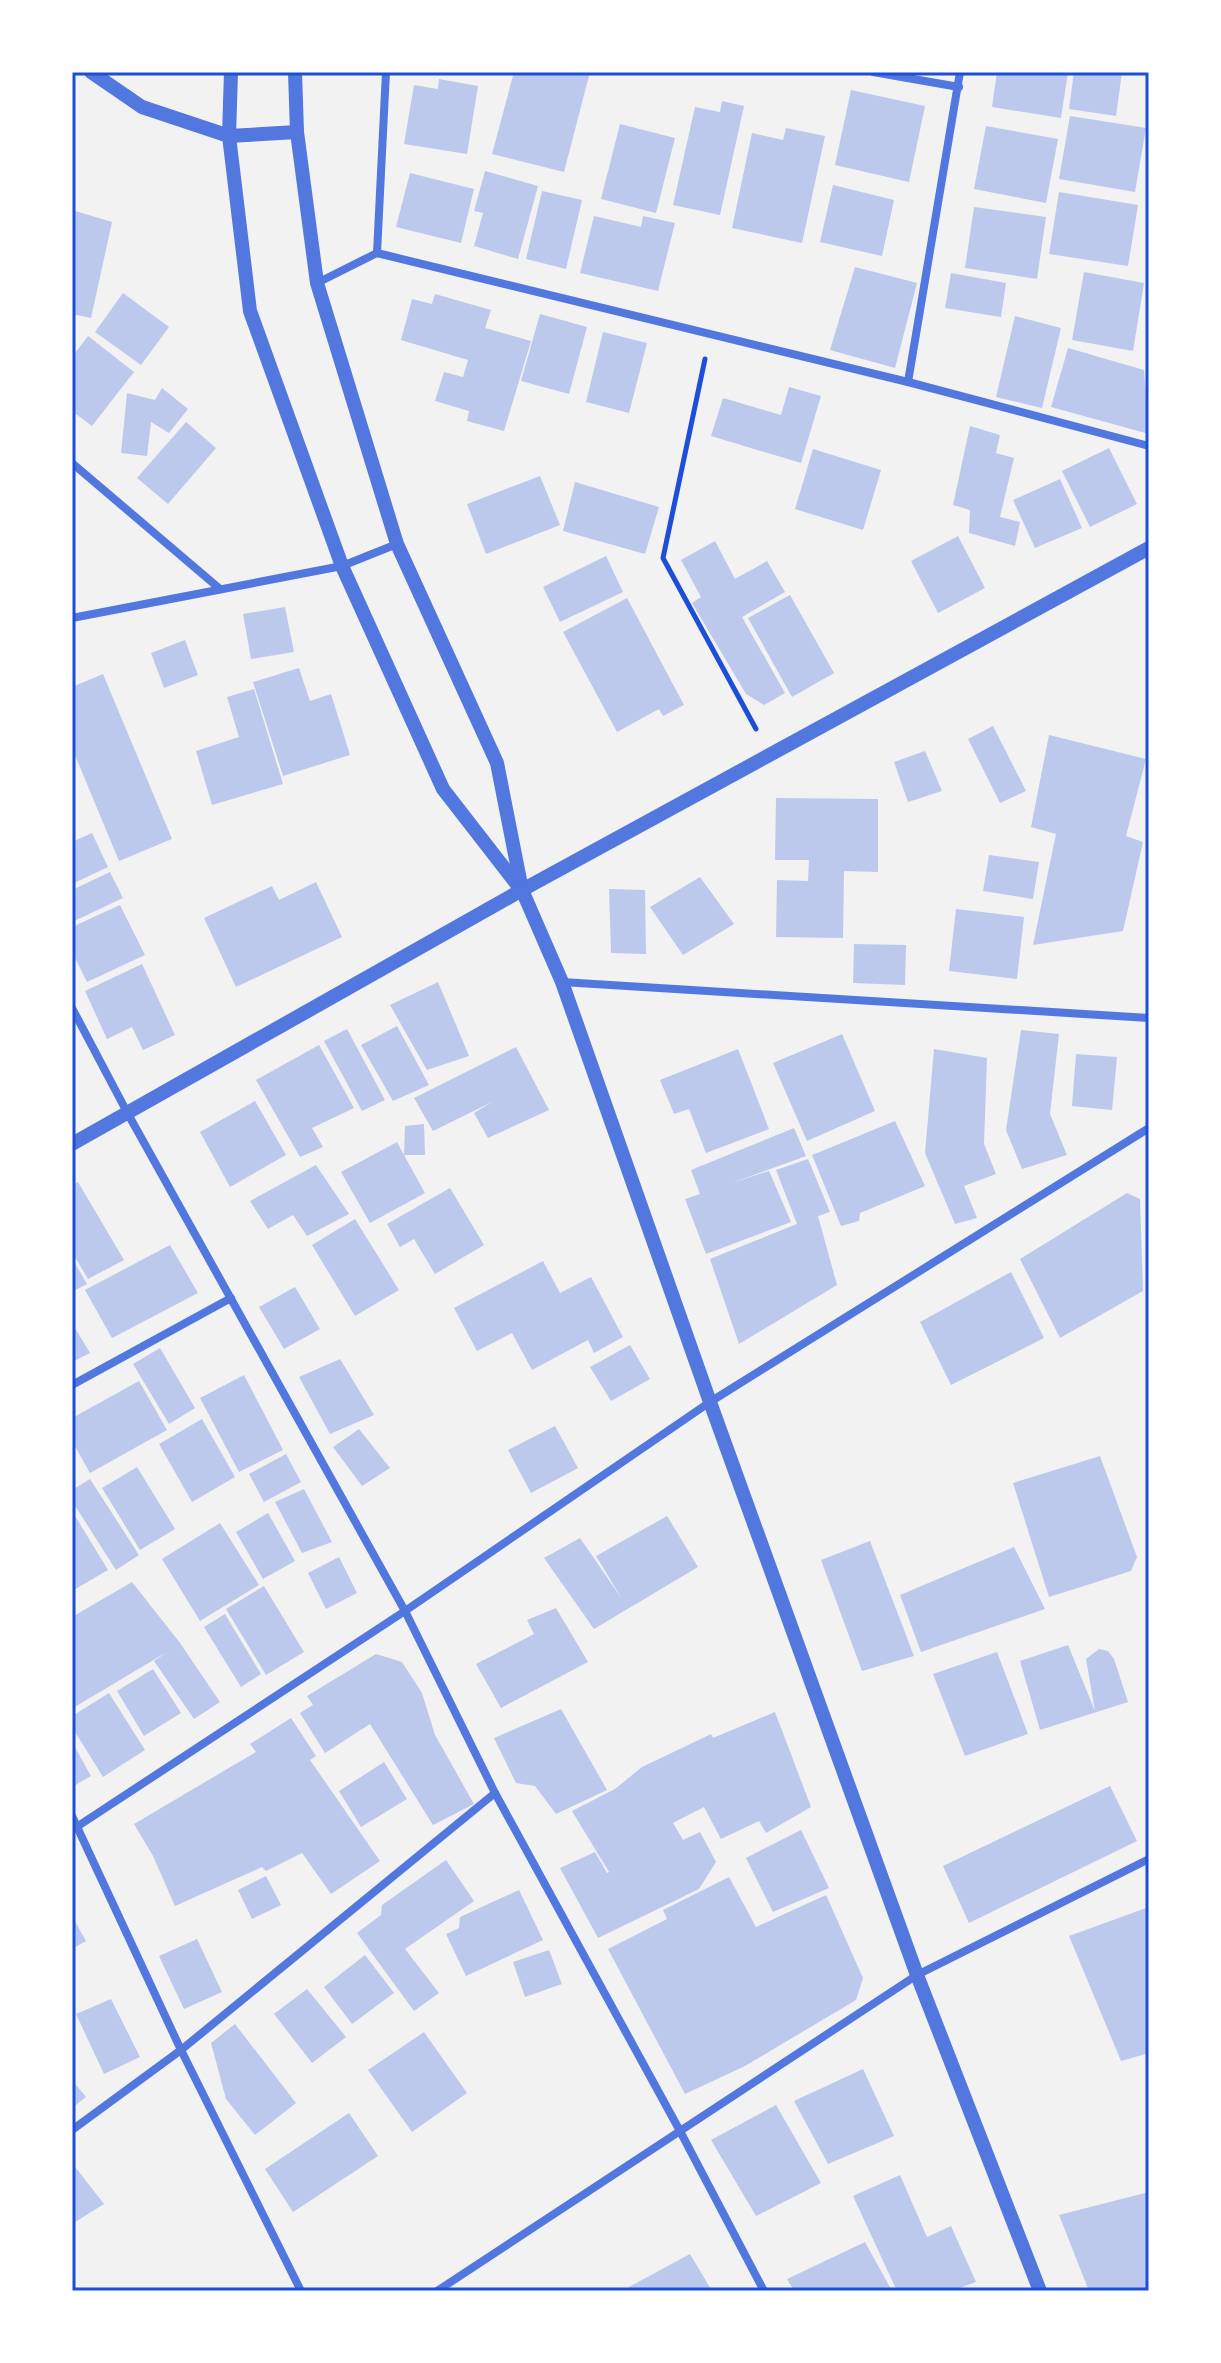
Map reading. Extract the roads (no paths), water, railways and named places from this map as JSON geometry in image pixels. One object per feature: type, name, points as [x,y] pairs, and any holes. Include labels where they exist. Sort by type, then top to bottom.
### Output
[{"type":"street","points":[[91,72],[142,107],[229,136],[297,132]]},
{"type":"street","points":[[231,72],[229,136],[250,311],[342,566],[443,789],[522,890]]},
{"type":"street","points":[[295,72],[297,132],[317,283],[397,544],[497,763],[522,890],[562,982],[917,1975],[1040,2291]]},
{"type":"street","points":[[377,253],[386,72]]},
{"type":"street","points":[[873,72],[959,87]]},
{"type":"street","points":[[908,382],[960,72]]},
{"type":"street","points":[[317,283],[377,253],[908,382],[1149,446]]},
{"type":"street","points":[[72,463],[220,589]]},
{"type":"street","points":[[72,618],[342,566],[397,544]]},
{"type":"street","points":[[72,1144],[522,890],[1149,548]]},
{"type":"street","points":[[562,982],[1149,1018]]},
{"type":"street","points":[[72,1008],[405,1611],[495,1793],[764,2291]]},
{"type":"street","points":[[75,1828],[405,1611],[710,1402],[1149,1128]]},
{"type":"street","points":[[72,1385],[231,1298]]},
{"type":"street","points":[[72,2130],[181,2050],[495,1793]]},
{"type":"street","points":[[72,1816],[181,2050],[301,2291]]},
{"type":"street","points":[[437,2291],[917,1975],[1149,1859]]}]
